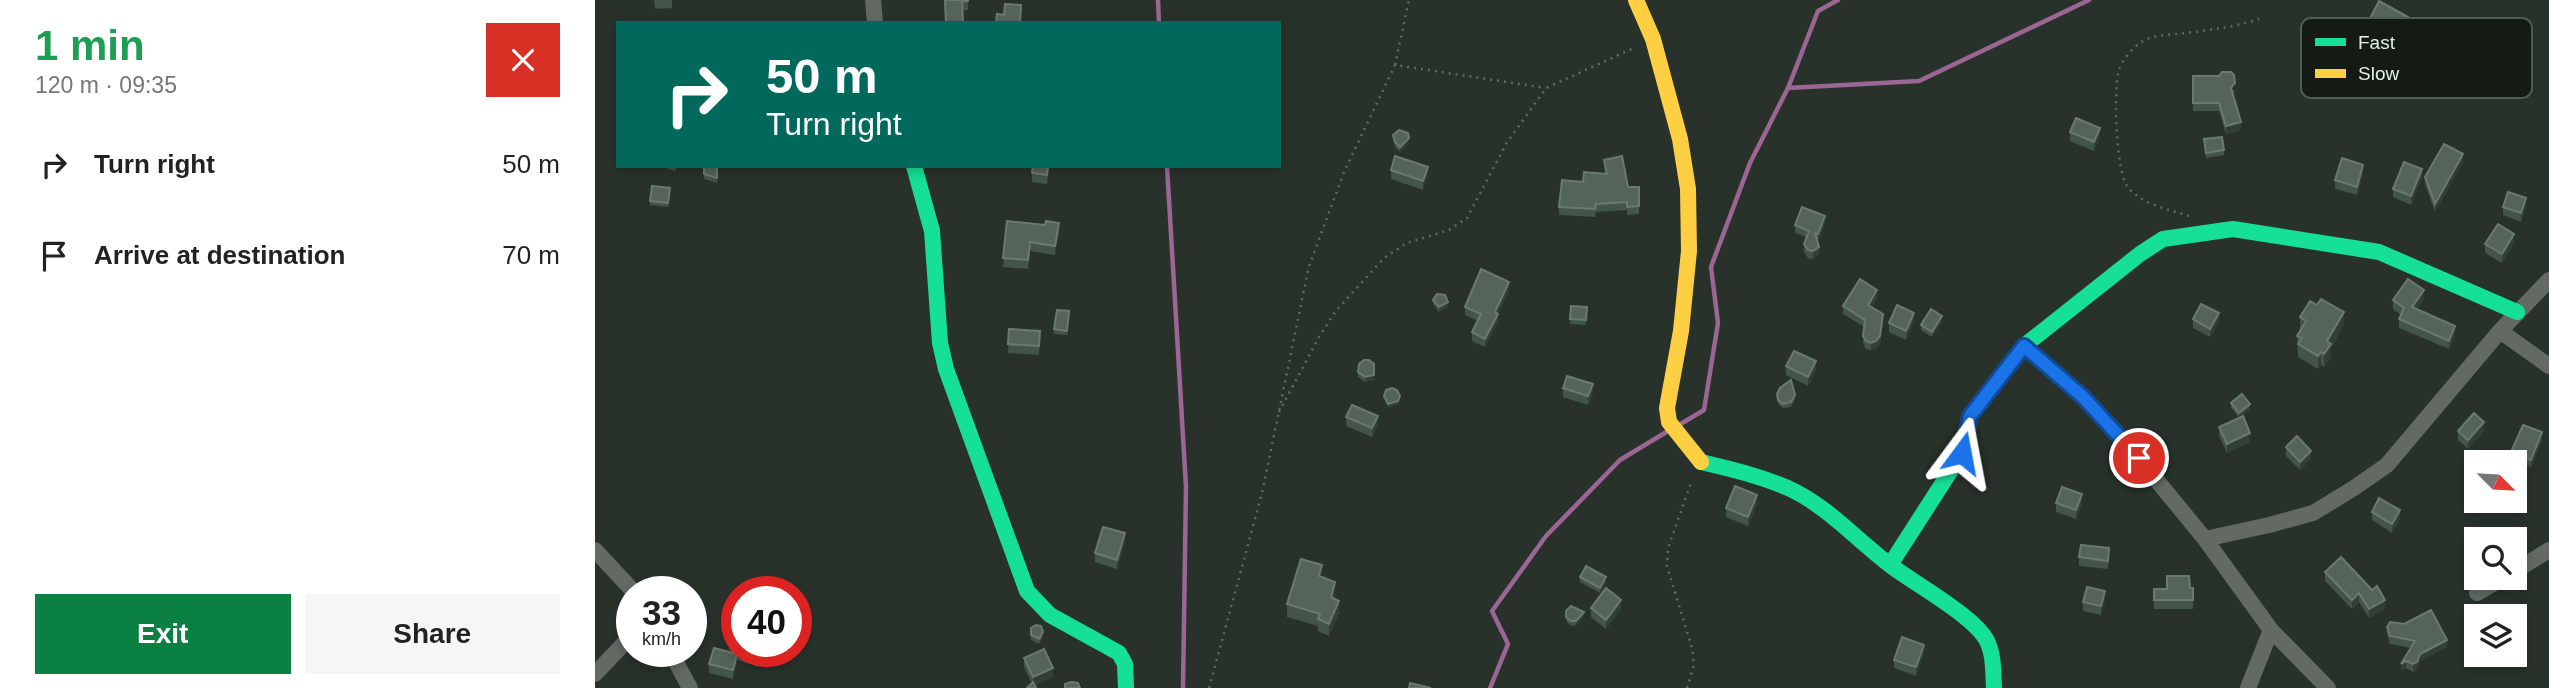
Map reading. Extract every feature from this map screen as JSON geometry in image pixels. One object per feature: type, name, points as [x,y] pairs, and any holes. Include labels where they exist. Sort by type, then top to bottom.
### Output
[{"type":"street","points":[[873,0],[875,21]]},
{"type":"street","points":[[1636,0],[1653,39],[1680,139],[1688,189],[1689,251],[1681,331],[1667,408],[1669,422],[1699,462],[1740,471],[1790,489],[1817,506],[1890,565],[1976,626],[1987,641],[1993,662],[1994,688]]},
{"type":"street","points":[[915,168],[932,231],[940,343],[946,369],[1027,591],[1050,615],[1119,653],[1125,664],[1126,688]]},
{"type":"street","points":[[1890,565],[1962,453],[1970,416],[2024,346],[2154,244],[2173,236],[2233,229],[2379,252],[2517,312]]},
{"type":"street","points":[[2205,538],[2269,526],[2313,513],[2387,465],[2500,331],[2549,280]]},
{"type":"street","points":[[2500,331],[2549,366]]},
{"type":"street","points":[[2024,346],[2083,397],[2122,438],[2205,538],[2271,630],[2329,688]]},
{"type":"street","points":[[595,550],[619,576]]},
{"type":"street","points":[[2527,564],[2549,550]]},
{"type":"street","points":[[2477,593],[2482,590]]},
{"type":"street","points":[[2248,688],[2271,630]]},
{"type":"street","points":[[595,674],[616,652]]},
{"type":"street","points":[[679,667],[690,688]]},
{"type":"path","points":[[1209,688],[1262,494],[1309,265],[1344,172],[1395,65],[1409,0]]},
{"type":"path","points":[[2197,218],[2161,207],[2140,197],[2128,187],[2121,173],[2119,159],[2116,88],[2120,67],[2142,41],[2150,38],[2236,27],[2259,19]]},
{"type":"path","points":[[1278,415],[1335,312],[1384,258],[1407,243],[1449,230],[1467,218],[1506,144],[1546,88],[1653,39]]},
{"type":"path","points":[[1395,65],[1546,88]]},
{"type":"path","points":[[1687,688],[1694,664],[1692,648],[1667,566],[1668,548],[1699,462]]},
{"type":"building","points":[[945,0],[968,0],[962,1],[963,21],[946,21]]},
{"type":"building","points":[[2379,1],[2408,17],[2408,18],[2370,18]]},
{"type":"building","points":[[1005,4],[1021,5],[1020,21],[996,21],[997,14],[1004,15]]},
{"type":"building","points":[[2222,72],[2231,72],[2234,75],[2235,83],[2231,88],[2241,122],[2226,126],[2219,103],[2193,103],[2193,76],[2219,76]]},
{"type":"building","points":[[2076,118],[2100,128],[2094,142],[2070,132]]},
{"type":"building","points":[[1399,130],[1408,133],[1409,138],[1400,147],[1393,135]]},
{"type":"building","points":[[2222,137],[2224,150],[2206,153],[2204,139]]},
{"type":"building","points":[[2444,144],[2463,154],[2435,204],[2425,177]]},
{"type":"building","points":[[1395,156],[1428,167],[1423,181],[1391,170]]},
{"type":"building","points":[[1622,156],[1628,187],[1639,187],[1639,206],[1627,207],[1627,202],[1596,204],[1595,209],[1559,207],[1562,180],[1583,182],[1584,172],[1607,174],[1604,160]]},
{"type":"building","points":[[2342,158],[2363,165],[2357,187],[2335,180]]},
{"type":"building","points":[[2404,162],[2422,169],[2411,196],[2393,189]]},
{"type":"building","points":[[704,168],[717,168],[717,178],[704,174]]},
{"type":"building","points":[[1033,168],[1048,168],[1047,175],[1032,173]]},
{"type":"building","points":[[652,186],[670,188],[668,203],[650,201]]},
{"type":"building","points":[[2508,192],[2526,198],[2521,213],[2503,207]]},
{"type":"building","points":[[1802,207],[1825,216],[1818,234],[1815,233],[1819,247],[1813,251],[1808,250],[1804,244],[1809,231],[1795,225]]},
{"type":"building","points":[[1007,221],[1045,225],[1046,221],[1059,223],[1055,246],[1030,242],[1028,260],[1003,258]]},
{"type":"building","points":[[2498,224],[2514,234],[2502,254],[2485,244]]},
{"type":"building","points":[[1481,269],[1509,282],[1495,312],[1498,314],[1485,339],[1472,332],[1481,314],[1465,307]]},
{"type":"building","points":[[1860,279],[1877,290],[1868,305],[1883,314],[1880,336],[1871,343],[1863,336],[1865,320],[1843,306]]},
{"type":"building","points":[[2408,279],[2424,290],[2412,307],[2455,326],[2449,341],[2399,319],[2404,308],[2393,300]]},
{"type":"building","points":[[1437,294],[1445,295],[1448,302],[1439,307],[1433,300]]},
{"type":"building","points":[[2321,299],[2344,312],[2327,341],[2331,344],[2324,354],[2321,352],[2318,356],[2298,344],[2302,338],[2297,336],[2306,321],[2300,317],[2310,301],[2317,305]]},
{"type":"building","points":[[2201,304],[2219,313],[2210,329],[2193,319]]},
{"type":"building","points":[[1897,305],[1914,313],[1906,331],[1889,323]]},
{"type":"building","points":[[1571,306],[1587,307],[1586,320],[1570,319]]},
{"type":"building","points":[[1931,309],[1942,316],[1932,332],[1921,325]]},
{"type":"building","points":[[1057,310],[1069,311],[1067,331],[1054,329]]},
{"type":"building","points":[[1009,329],[1040,331],[1039,346],[1008,344]]},
{"type":"building","points":[[1794,351],[1816,361],[1808,377],[1786,366]]},
{"type":"building","points":[[1364,360],[1374,364],[1374,375],[1365,377],[1358,372],[1359,364]]},
{"type":"building","points":[[1567,376],[1593,384],[1588,396],[1563,388]]},
{"type":"building","points":[[1791,380],[1795,395],[1791,402],[1783,404],[1778,400],[1777,394],[1780,388]]},
{"type":"building","points":[[1386,390],[1397,390],[1400,396],[1398,401],[1388,404],[1384,396]]},
{"type":"building","points":[[2242,394],[2250,404],[2239,413],[2231,403]]},
{"type":"building","points":[[1352,405],[1378,416],[1372,428],[1346,417]]},
{"type":"building","points":[[2474,413],[2484,422],[2468,440],[2458,431]]},
{"type":"building","points":[[2243,416],[2250,433],[2227,444],[2219,427]]},
{"type":"building","points":[[2523,425],[2542,432],[2531,460],[2527,458],[2527,450],[2512,450]]},
{"type":"building","points":[[2297,436],[2311,451],[2300,462],[2286,447]]},
{"type":"building","points":[[1735,486],[1757,495],[1748,517],[1726,508]]},
{"type":"building","points":[[2062,487],[2082,494],[2076,510],[2056,503]]},
{"type":"building","points":[[2379,498],[2400,510],[2392,524],[2372,512]]},
{"type":"building","points":[[1103,527],[1125,533],[1117,560],[1095,553]]},
{"type":"building","points":[[2081,545],[2109,548],[2108,561],[2079,557]]},
{"type":"building","points":[[2341,557],[2372,590],[2377,586],[2385,600],[2369,609],[2359,593],[2352,600],[2325,572]]},
{"type":"building","points":[[1301,559],[1322,565],[1319,576],[1335,582],[1331,597],[1339,601],[1329,624],[1318,619],[1320,614],[1287,604]]},
{"type":"building","points":[[1586,566],[1606,577],[1600,588],[1580,577]]},
{"type":"building","points":[[2167,576],[2189,576],[2193,600],[2154,600],[2154,589],[2167,589]]},
{"type":"building","points":[[2087,587],[2105,591],[2101,606],[2083,602]]},
{"type":"building","points":[[1606,588],[1621,600],[1606,620],[1591,608]]},
{"type":"building","points":[[1571,606],[1584,612],[1576,621],[1566,617],[1566,611]]},
{"type":"building","points":[[2431,610],[2447,640],[2420,654],[2417,662],[2413,664],[2406,661],[2401,664],[2415,641],[2390,636],[2387,627],[2390,622],[2404,624]]},
{"type":"building","points":[[1041,626],[1043,632],[1039,639],[1031,635],[1031,628]]},
{"type":"building","points":[[1902,637],[1924,645],[1916,667],[1894,660]]},
{"type":"building","points":[[714,648],[721,650],[721,667],[709,664]]},
{"type":"building","points":[[1044,649],[1053,668],[1033,677],[1024,658]]},
{"type":"building","points":[[1078,683],[1080,688],[1065,688],[1065,684]]},
{"type":"building","points":[[1410,683],[1431,688],[1409,688]]},
{"type":"waterway","points":[[1158,0],[1159,21]]},
{"type":"waterway","points":[[1679,425],[1704,410],[1718,323],[1711,267],[1750,163],[1788,88],[1818,11],[1838,0]]},
{"type":"waterway","points":[[1788,88],[1919,81],[2089,0]]},
{"type":"waterway","points":[[1167,168],[1186,487],[1183,688]]},
{"type":"waterway","points":[[1490,688],[1508,644],[1492,611],[1546,536],[1620,460],[1668,431]]},
{"type":"traffic: fast","points":[[915,168],[932,231],[940,343],[946,369],[1027,591],[1050,615],[1119,653],[1125,664],[1126,688]]},
{"type":"traffic: fast","points":[[1890,565],[1962,453],[1970,416],[2024,346],[2140,254],[2163,239],[2233,229],[2379,252],[2517,312]]},
{"type":"traffic: fast","points":[[1701,462],[1767,480],[1802,495],[1890,565],[1970,621],[1989,646],[1994,688]]},
{"type":"traffic: slow","points":[[1636,0],[1653,39],[1680,139],[1688,189],[1689,251],[1681,331],[1667,408],[1669,422],[1701,462]]},
{"type":"route","points":[[1962,453],[1970,416],[2024,346],[2083,397],[2139,458]]}]
